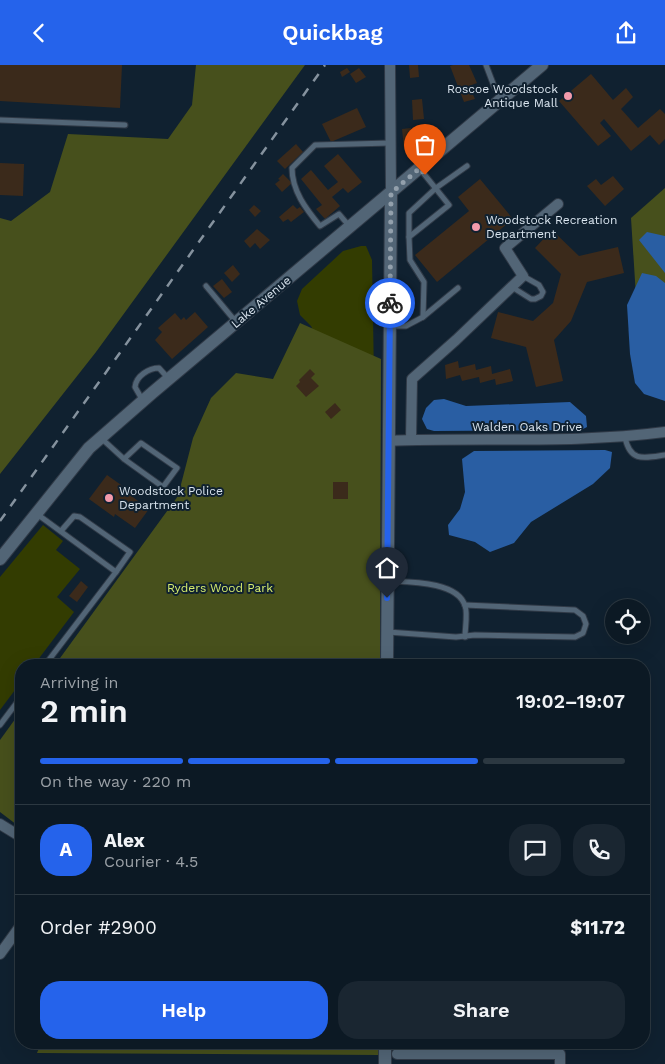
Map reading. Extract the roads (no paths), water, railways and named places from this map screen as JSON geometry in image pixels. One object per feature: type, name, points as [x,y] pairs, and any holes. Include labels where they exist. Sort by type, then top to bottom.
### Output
[{"type":"street","points":[[387,659],[391,193],[390,65]]},
{"type":"street","name":"Lake Avenue","points":[[0,559],[89,448],[542,65]]},
{"type":"street","points":[[411,440],[412,379],[523,276],[506,248],[558,204]]},
{"type":"street","name":"Walden Oaks Drive","points":[[388,441],[575,440],[665,432]]},
{"type":"street","points":[[0,824],[15,833]]},
{"type":"street","points":[[0,954],[15,933]]},
{"type":"street","points":[[385,1049],[385,1064]]},
{"type":"street","points":[[397,1054],[560,1059]]},
{"type":"lane","points":[[486,65],[494,86],[502,99]]},
{"type":"lane","points":[[0,120],[125,125]]},
{"type":"lane","points":[[350,227],[339,214],[320,226],[298,194],[292,178],[292,167],[315,145],[390,143]]},
{"type":"lane","points":[[424,317],[424,282],[410,260],[409,213],[436,189],[467,166]]},
{"type":"lane","points":[[409,237],[449,205],[420,168]]},
{"type":"lane","points":[[512,286],[532,299],[542,296],[543,293],[539,285],[523,276]]},
{"type":"lane","points":[[206,286],[236,322]]},
{"type":"lane","points":[[389,326],[406,326],[424,317],[458,288]]},
{"type":"lane","points":[[144,401],[135,387],[138,378],[152,368],[159,368],[169,379]]},
{"type":"lane","points":[[625,437],[629,449],[639,458],[665,455]]},
{"type":"lane","points":[[101,438],[124,459],[164,487],[177,468],[141,443],[124,459]]},
{"type":"lane","points":[[37,514],[116,572]]},
{"type":"lane","points":[[50,659],[130,552],[80,517],[74,516],[61,531]]},
{"type":"lane","points":[[387,581],[436,585],[456,593],[466,605],[465,637]]},
{"type":"lane","points":[[387,632],[465,637],[475,635],[575,637],[583,633],[586,624],[584,615],[575,610],[466,605]]},
{"type":"lane","points":[[0,725],[15,705]]},
{"type":"water","points":[[647,232],[665,236],[665,273],[639,240]]},
{"type":"water","points":[[642,273],[656,276],[665,283],[665,401],[644,394],[635,383],[630,354],[627,305]]},
{"type":"water","points":[[444,399],[466,406],[570,402],[586,416],[587,427],[581,430],[434,431],[427,429],[422,419],[426,408],[434,400]]},
{"type":"water","points":[[605,450],[612,452],[610,468],[593,484],[531,522],[514,543],[490,552],[475,542],[449,535],[448,525],[460,509],[465,492],[462,459],[474,451]]},
{"type":"railway","points":[[0,521],[325,65]]},
{"type":"place","name":"Roscoe Woodstock Antique Mall","points":[[568,96]]},
{"type":"place","name":"Woodstock Recreation Department","points":[[476,227]]},
{"type":"place","name":"Woodstock Police Department","points":[[109,498]]},
{"type":"park label","name":"Ryders Wood Park","points":[[220,588]]}]
